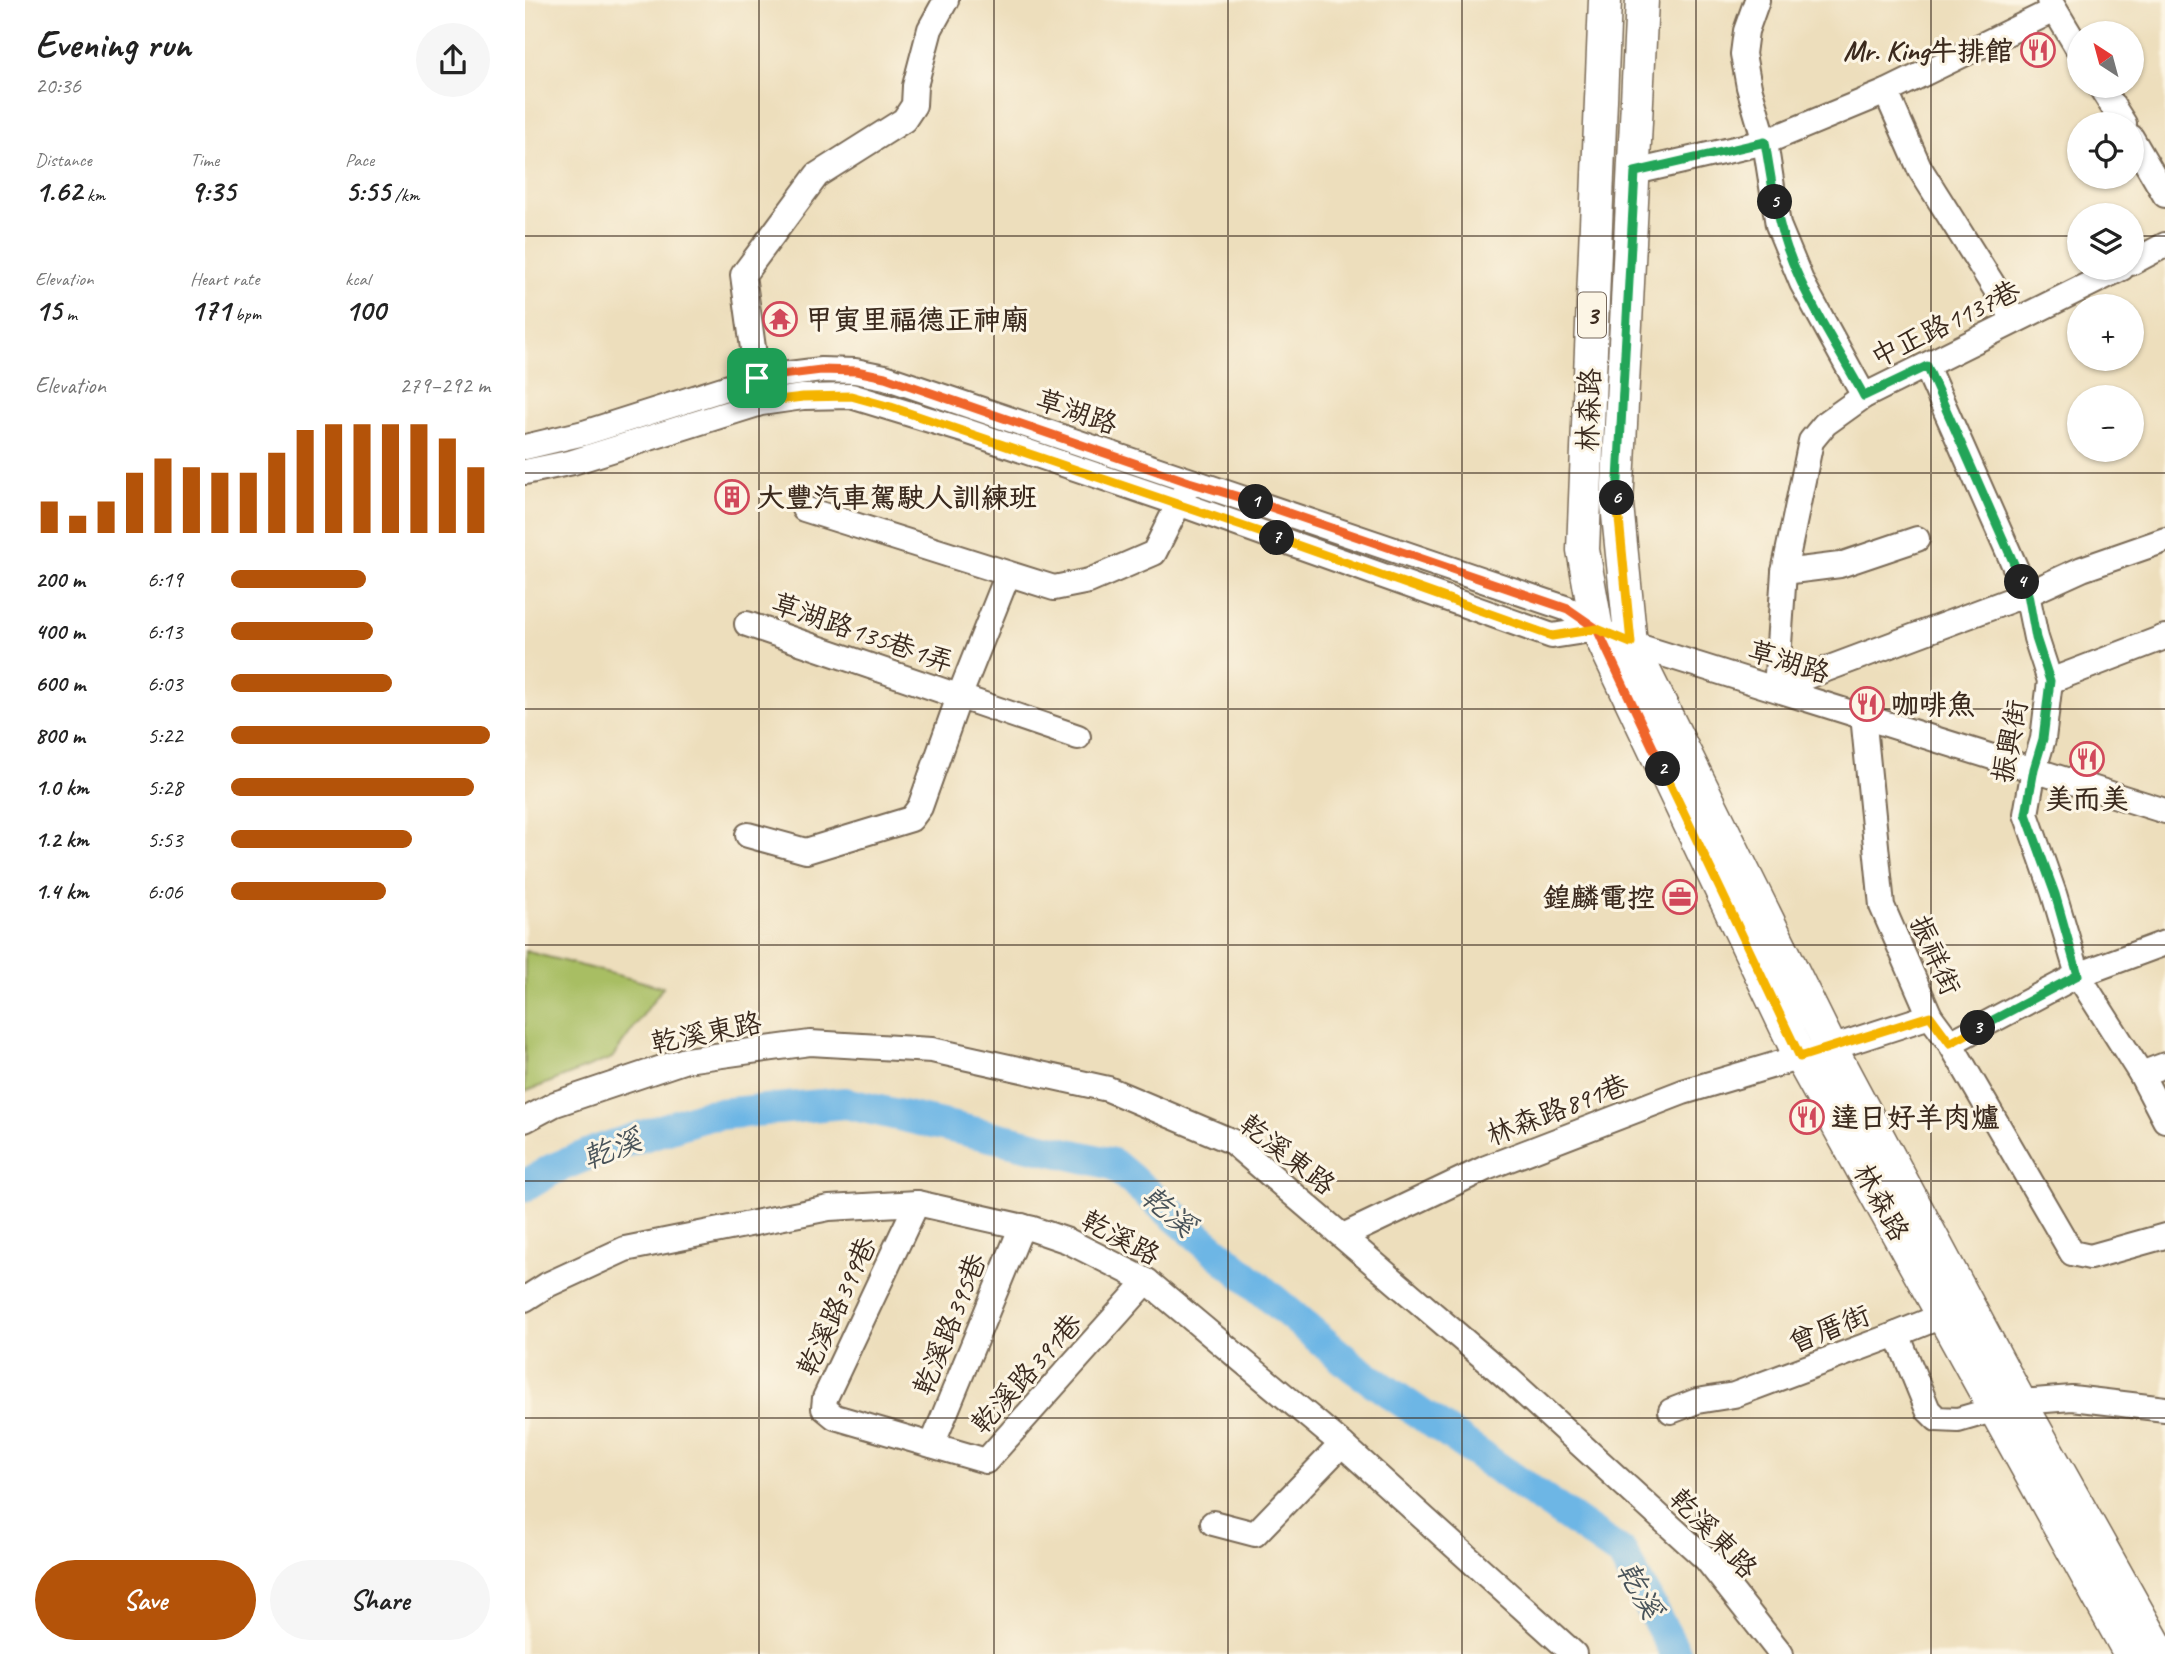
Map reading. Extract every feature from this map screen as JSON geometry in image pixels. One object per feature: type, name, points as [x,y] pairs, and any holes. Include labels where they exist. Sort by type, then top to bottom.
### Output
[{"type":"main road","name":"林森路","points":[[1605,0],[1583,550],[1597,629],[1800,1057],[1944,1315],[2008,1406],[2161,1654]]},
{"type":"main road","name":"林森路","points":[[1642,0],[1617,505],[1631,643],[2130,1654]]},
{"type":"street","points":[[759,390],[743,275],[817,175],[904,120],[914,105],[915,86],[930,29],[946,0]]},
{"type":"street","points":[[1757,0],[1746,31],[1743,54],[1749,87],[1765,142],[1778,225],[1802,283],[1864,396]]},
{"type":"street","points":[[1635,172],[1765,142],[1886,92],[2052,5],[2067,30]]},
{"type":"street","points":[[1886,92],[1920,170],[2015,320]]},
{"type":"street","points":[[2144,159],[2165,195]]},
{"type":"street","points":[[2144,256],[2165,245]]},
{"type":"street","name":"中正路1137巷","points":[[1776,688],[1784,572],[1811,441],[1825,424],[1864,396],[2099,280]]},
{"type":"street","name":"振興街","points":[[1927,366],[2028,594],[2036,638],[2050,681],[2043,739],[2034,769],[2026,814],[2055,894],[2078,975],[2141,1074],[2165,1120]]},
{"type":"street","name":"草湖路","points":[[525,472],[573,462],[759,390]]},
{"type":"street","name":"草湖路","points":[[525,447],[759,390],[803,397],[851,396],[1184,492],[1552,636],[1597,629],[1631,643],[2165,811]]},
{"type":"street","points":[[804,509],[1054,588],[1089,581],[1154,553],[1184,492]]},
{"type":"street","points":[[1784,572],[1840,565],[1917,538]]},
{"type":"street","points":[[1776,688],[2028,594],[2082,569],[2165,540]]},
{"type":"street","name":"草湖路135巷1弄","points":[[748,835],[806,850],[911,819],[920,807],[959,697],[1008,574]]},
{"type":"street","name":"草湖路135巷1弄","points":[[747,624],[1078,737]]},
{"type":"street","points":[[2050,681],[2165,637]]},
{"type":"street","name":"振祥街","points":[[1863,715],[1882,906],[1930,1016],[1950,1043],[2072,1253],[2090,1257],[2165,1236]]},
{"type":"street","points":[[1950,1043],[2078,975],[2165,943]]},
{"type":"street","name":"林森路891巷","points":[[1343,1236],[1486,1168],[1683,1091],[1930,1016]]},
{"type":"street","name":"乾溪東路","points":[[525,1119],[555,1104],[686,1060],[810,1043],[932,1050],[1108,1089],[1231,1141],[1510,1380],[1707,1560],[1781,1654]]},
{"type":"street","points":[[2141,1074],[2165,1065]]},
{"type":"street","name":"乾溪路","points":[[525,1299],[547,1285],[625,1249],[829,1208],[917,1203],[1021,1226],[1068,1241],[1147,1281],[1342,1444],[1574,1654]]},
{"type":"street","name":"乾溪路399巷","points":[[917,1203],[824,1404],[827,1413],[835,1418],[932,1445]]},
{"type":"street","name":"乾溪路395巷","points":[[932,1445],[1021,1226]]},
{"type":"street","name":"乾溪路391巷","points":[[932,1445],[986,1461],[1147,1281]]},
{"type":"street","points":[[1898,1334],[1944,1315]]},
{"type":"street","name":"曾厝街","points":[[1671,1411],[1697,1401],[1734,1395],[1898,1334],[1928,1410],[1937,1419],[1958,1420],[2008,1406],[2072,1398],[2165,1409]]},
{"type":"street","points":[[1213,1524],[1255,1534],[1342,1444]]},
{"type":"green space","points":[[525,951],[663,987],[612,1058],[525,1092]]},
{"type":"waterway","name":"乾溪","points":[[525,1186],[553,1169],[597,1151],[707,1115],[845,1103],[1113,1164],[1353,1367],[1622,1554],[1676,1654]]},
{"type":"place","name":"Mr. King牛排館","points":[[2038,50]]},
{"type":"place","name":"甲寅里福德正神廟","points":[[780,319]]},
{"type":"place","name":"大豐汽車駕駛人訓練班","points":[[732,497]]},
{"type":"place","name":"咖啡魚","points":[[1867,704]]},
{"type":"place","name":"美而美","points":[[2087,759]]},
{"type":"place","name":"鍠麟電控","points":[[1680,897]]},
{"type":"place","name":"達日好羊肉爐","points":[[1807,1117]]},
{"type":"route","points":[[757,378],[761,402],[803,397],[851,396],[891,407],[1178,503],[1552,636],[1597,629],[1631,643],[1617,505],[1635,172],[1765,142],[1778,225],[1802,283],[1864,396],[1927,366],[2028,594],[2036,638],[2050,681],[2043,739],[2034,769],[2026,814],[2055,894],[2078,975],[1950,1043],[1930,1016],[1800,1057],[1597,629],[1568,609],[885,377],[856,371],[821,370],[757,378]]}]
